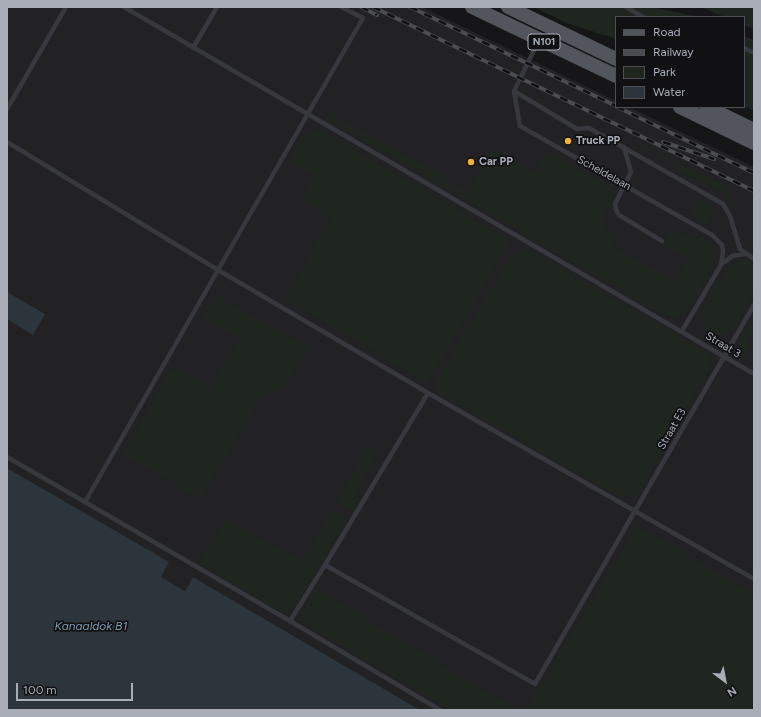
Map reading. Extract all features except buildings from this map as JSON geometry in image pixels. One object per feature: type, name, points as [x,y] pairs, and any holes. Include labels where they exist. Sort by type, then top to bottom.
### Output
[{"type":"main road","name":"N101","points":[[472,7],[615,76]]},
{"type":"main road","name":"N101","points":[[508,7],[615,59]]},
{"type":"main road","points":[[682,108],[754,143]]},
{"type":"main road","points":[[709,108],[754,130]]},
{"type":"lane","points":[[7,109],[66,7]]},
{"type":"lane","name":"Straat 3","points":[[124,7],[754,374]]},
{"type":"lane","points":[[193,48],[217,7]]},
{"type":"lane","points":[[85,502],[363,18],[341,7]]},
{"type":"lane","points":[[626,7],[641,16]]},
{"type":"lane","points":[[546,26],[514,91],[576,129],[589,128],[723,204],[730,216],[736,243],[745,254],[754,259]]},
{"type":"lane","points":[[745,48],[754,53]]},
{"type":"lane","name":"Scheldelaan","points":[[514,91],[520,126],[665,208],[718,240],[724,252],[721,265]]},
{"type":"lane","points":[[7,142],[218,270],[428,393],[754,579]]},
{"type":"lane","points":[[624,147],[631,172],[615,204],[616,210],[619,215],[662,241]]},
{"type":"lane","points":[[682,331],[721,265],[732,256],[745,254]]},
{"type":"lane","name":"Straat E3","points":[[325,565],[536,684],[754,305]]},
{"type":"lane","points":[[290,621],[428,393]]},
{"type":"lane","points":[[7,457],[440,710]]},
{"type":"shaded area","points":[[7,7],[422,7],[615,101],[615,108],[631,108],[754,167],[754,710],[420,710],[193,577],[185,591],[160,577],[168,563],[7,468]]},
{"type":"green space","points":[[533,7],[652,7],[694,16],[615,16],[615,39],[567,23]]},
{"type":"green space","points":[[700,7],[754,7],[754,29],[745,25],[745,16],[722,16]]},
{"type":"green space","points":[[745,36],[754,40],[754,111],[745,106]]},
{"type":"green space","points":[[328,111],[468,191],[493,148],[536,173],[548,151],[614,190],[614,197],[602,217],[607,232],[615,238],[612,246],[676,281],[688,260],[663,245],[673,228],[690,238],[697,236],[710,244],[715,252],[714,263],[687,311],[676,317],[666,316],[325,118]]},
{"type":"green space","points":[[320,130],[510,240],[427,384],[285,298],[331,219],[305,200],[304,197],[315,176],[288,160],[303,137],[309,133]]},
{"type":"green space","points":[[630,138],[726,185],[735,207],[724,194],[694,176],[693,178],[680,172],[679,167]]},
{"type":"green space","points":[[698,198],[715,209],[706,224],[689,214]]},
{"type":"green space","points":[[520,250],[529,250],[704,351],[709,357],[710,369],[640,490],[633,497],[617,496],[441,394],[434,388],[435,382],[506,263]]},
{"type":"green space","points":[[740,261],[747,261],[754,264],[754,293],[733,331],[726,335],[711,336],[706,332],[702,325],[704,307],[716,284],[732,266]]},
{"type":"green space","points":[[216,295],[308,347],[282,389],[261,396],[201,499],[123,455],[171,369],[211,389],[240,339],[203,317]]},
{"type":"green space","points":[[748,324],[754,325],[746,341],[752,344],[743,359],[739,355],[737,347],[739,339]]},
{"type":"green space","points":[[368,447],[378,453],[354,494],[360,498],[353,511],[336,502]]},
{"type":"green space","points":[[333,509],[348,518],[297,604],[289,610],[280,611],[199,564],[226,519],[302,562]]},
{"type":"green space","points":[[637,526],[754,594],[754,710],[526,710]]},
{"type":"green space","points":[[315,588],[516,710],[450,710],[307,625],[301,619],[301,614]]},
{"type":"water","points":[[7,292],[45,314],[33,335],[7,319]]},
{"type":"water","name":"Kanaaldok B1","points":[[7,468],[169,562],[161,577],[185,591],[193,577],[420,710],[7,710]]},
{"type":"railway","points":[[361,7],[377,15]]},
{"type":"railway","points":[[373,7],[754,191]]},
{"type":"railway","points":[[410,7],[615,106]]},
{"type":"railway","points":[[619,108],[754,173]]},
{"type":"railway","points":[[663,142],[714,159]]},
{"type":"place","name":"Truck PP","points":[[568,141]]},
{"type":"place","name":"Car PP","points":[[471,162]]}]
